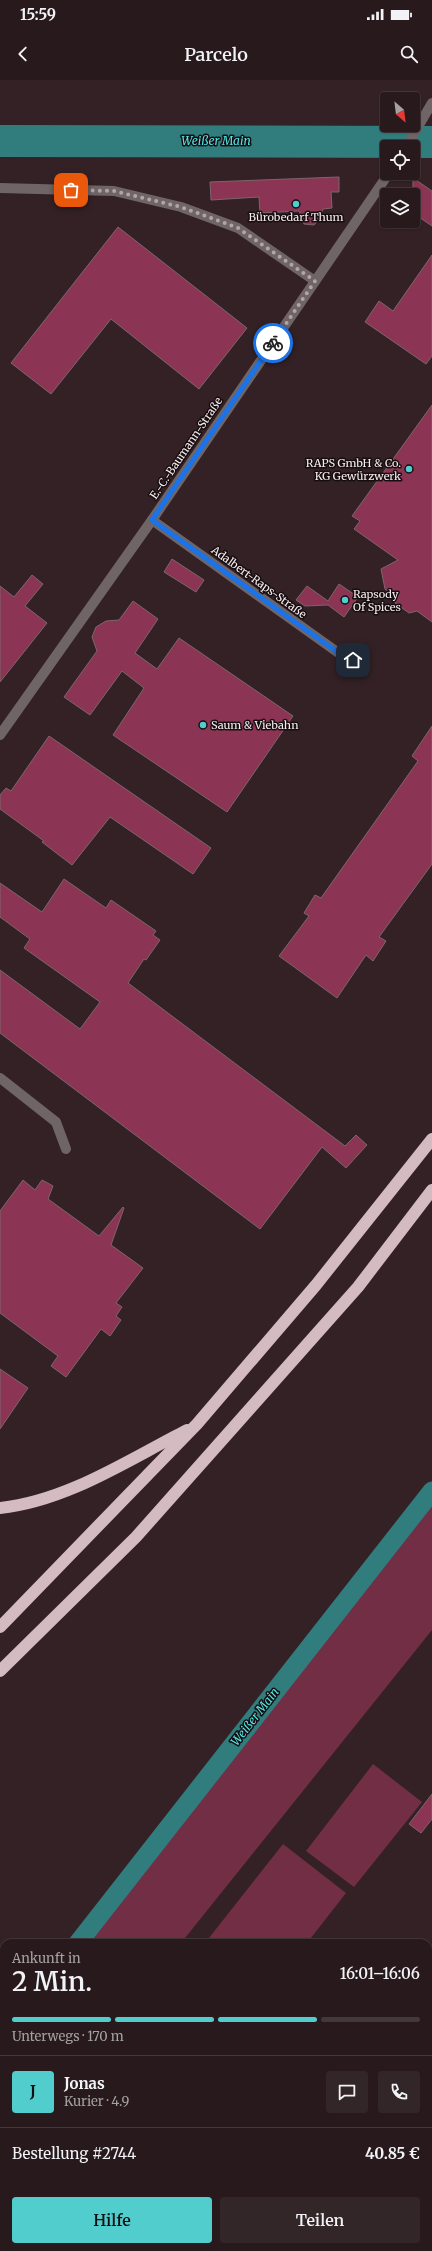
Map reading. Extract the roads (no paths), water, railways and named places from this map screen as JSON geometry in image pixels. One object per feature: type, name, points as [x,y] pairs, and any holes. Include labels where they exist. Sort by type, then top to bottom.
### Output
[{"type":"highway","points":[[0,1627],[197,1424],[316,1284],[432,1139]]},
{"type":"highway","points":[[0,1671],[136,1537],[358,1286],[432,1190]]},
{"type":"highway","points":[[0,1508],[21,1506],[69,1490],[197,1424]]},
{"type":"street","points":[[410,140],[431,104]]},
{"type":"street","name":"E.-C.-Baumann-Straße","points":[[0,735],[152,520],[384,180]]},
{"type":"street","points":[[0,188],[114,191],[181,207],[238,228],[315,281]]},
{"type":"street","name":"Adalbert-Raps-Straße","points":[[152,520],[340,654],[353,660]]},
{"type":"street","points":[[0,1078],[56,1122],[66,1149]]},
{"type":"waterway","name":"Weißer Main","points":[[0,141],[432,142]]},
{"type":"waterway","name":"Weißer Main","points":[[81,1939],[432,1491]]},
{"type":"place","name":"Bürobedarf Thum","points":[[296,204]]},
{"type":"place","name":"RAPS GmbH & Co. KG Gewürzwerk","points":[[409,469]]},
{"type":"place","name":"Rapsody Of Spices","points":[[345,600]]},
{"type":"place","name":"Saum & Viebahn","points":[[203,725]]}]
